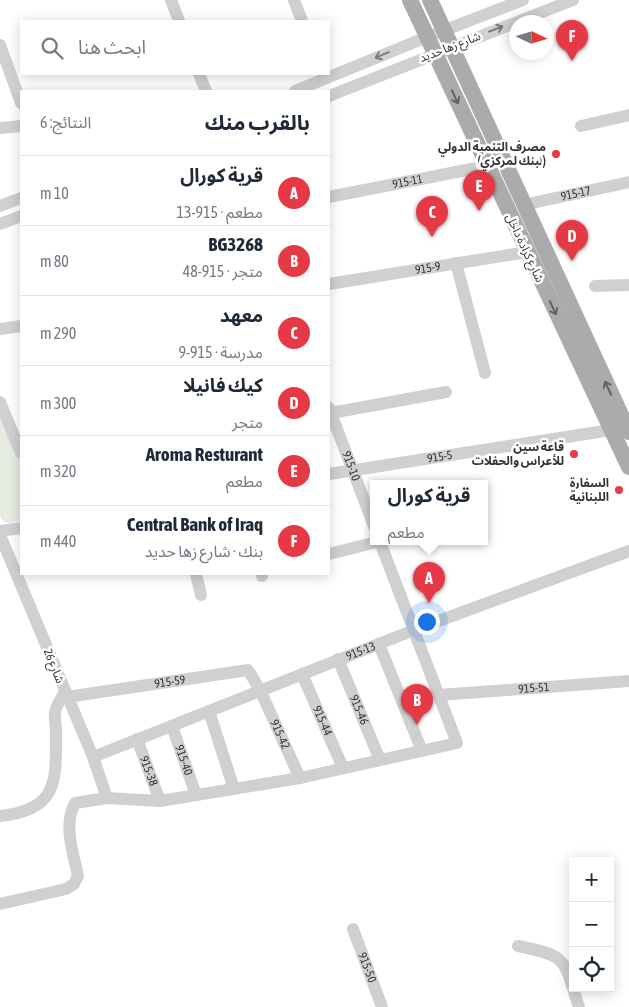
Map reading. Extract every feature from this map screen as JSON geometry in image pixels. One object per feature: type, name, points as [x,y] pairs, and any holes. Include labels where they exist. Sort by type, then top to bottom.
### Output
[{"type":"main road","name":"شارع كرادة داخل","points":[[410,0],[487,166],[529,244],[617,426],[629,467]]},
{"type":"main road","name":"شارع كرادة داخل","points":[[430,0],[523,205],[529,244]]},
{"type":"street","points":[[171,0],[179,20]]},
{"type":"street","points":[[294,0],[302,20]]},
{"type":"street","name":"شارع زها حديد","points":[[330,73],[523,0]]},
{"type":"street","name":"شارع زها حديد","points":[[330,96],[451,46],[573,0]]},
{"type":"street","points":[[0,45],[20,100]]},
{"type":"street","points":[[199,75],[206,90]]},
{"type":"street","name":"شارع زها حديد","points":[[297,90],[323,76]]},
{"type":"street","points":[[581,126],[629,115]]},
{"type":"street","points":[[0,128],[20,126]]},
{"type":"street","name":"915-11","points":[[330,197],[487,166]]},
{"type":"street","name":"915-17","points":[[523,205],[629,182]]},
{"type":"street","points":[[0,206],[20,198]]},
{"type":"street","points":[[0,224],[20,216]]},
{"type":"street","name":"915-9","points":[[330,284],[456,263],[529,244]]},
{"type":"street","points":[[456,263],[485,373]]},
{"type":"street","points":[[595,286],[629,284]]},
{"type":"street","points":[[0,329],[20,326]]},
{"type":"street","points":[[330,411],[446,392]]},
{"type":"street","points":[[0,402],[20,451]]},
{"type":"street","name":"915-10","points":[[330,411],[370,516]]},
{"type":"street","name":"915-5","points":[[330,474],[617,426]]},
{"type":"street","points":[[0,533],[20,528]]},
{"type":"street","name":"شارع 26","points":[[0,533],[93,757],[107,798]]},
{"type":"street","points":[[330,554],[370,544]]},
{"type":"street","points":[[0,904],[66,889],[74,884],[78,876],[70,834],[69,813],[75,803],[107,798],[160,801],[300,778],[457,743],[380,545]]},
{"type":"street","name":"915-13","points":[[93,757],[414,630],[629,551]]},
{"type":"street","points":[[196,575],[201,595]]},
{"type":"street","points":[[379,644],[422,751]]},
{"type":"street","name":"915-46","points":[[338,660],[380,760]]},
{"type":"street","name":"915-59","points":[[66,694],[243,669],[252,675],[260,690]]},
{"type":"street","name":"915-44","points":[[302,674],[343,768]]},
{"type":"street","name":"915-51","points":[[439,695],[629,681]]},
{"type":"street","name":"915-42","points":[[260,690],[300,778]]},
{"type":"street","points":[[0,816],[37,807],[45,800],[54,780],[55,713],[66,694]]},
{"type":"street","points":[[209,711],[234,789]]},
{"type":"street","name":"915-40","points":[[172,726],[196,795]]},
{"type":"street","name":"915-38","points":[[138,739],[160,801]]},
{"type":"street","name":"915-50","points":[[353,928],[382,1007]]},
{"type":"street","points":[[518,946],[553,954],[560,959],[565,965],[579,1007]]},
{"type":"shaded area","points":[[0,413],[20,462],[20,521],[8,523],[3,521],[0,516]]},
{"type":"place","name":"Central Bank of Iraq","points":[[572,61]]},
{"type":"place","name":"مصرف التنمية الدولي (لبنك لمركزي)","points":[[556,154]]},
{"type":"place","name":"Aroma Resturant","points":[[479,211]]},
{"type":"place","name":"معهد","points":[[432,237]]},
{"type":"place","name":"كيك فانيلا","points":[[572,261]]},
{"type":"place","name":"قاعة سين للأعراس والحفلات","points":[[574,454]]},
{"type":"place","name":"السفارة اللبنانية","points":[[619,490]]},
{"type":"place","name":"قرية كورال","points":[[429,603]]},
{"type":"place","name":"BG3268","points":[[417,725]]}]
